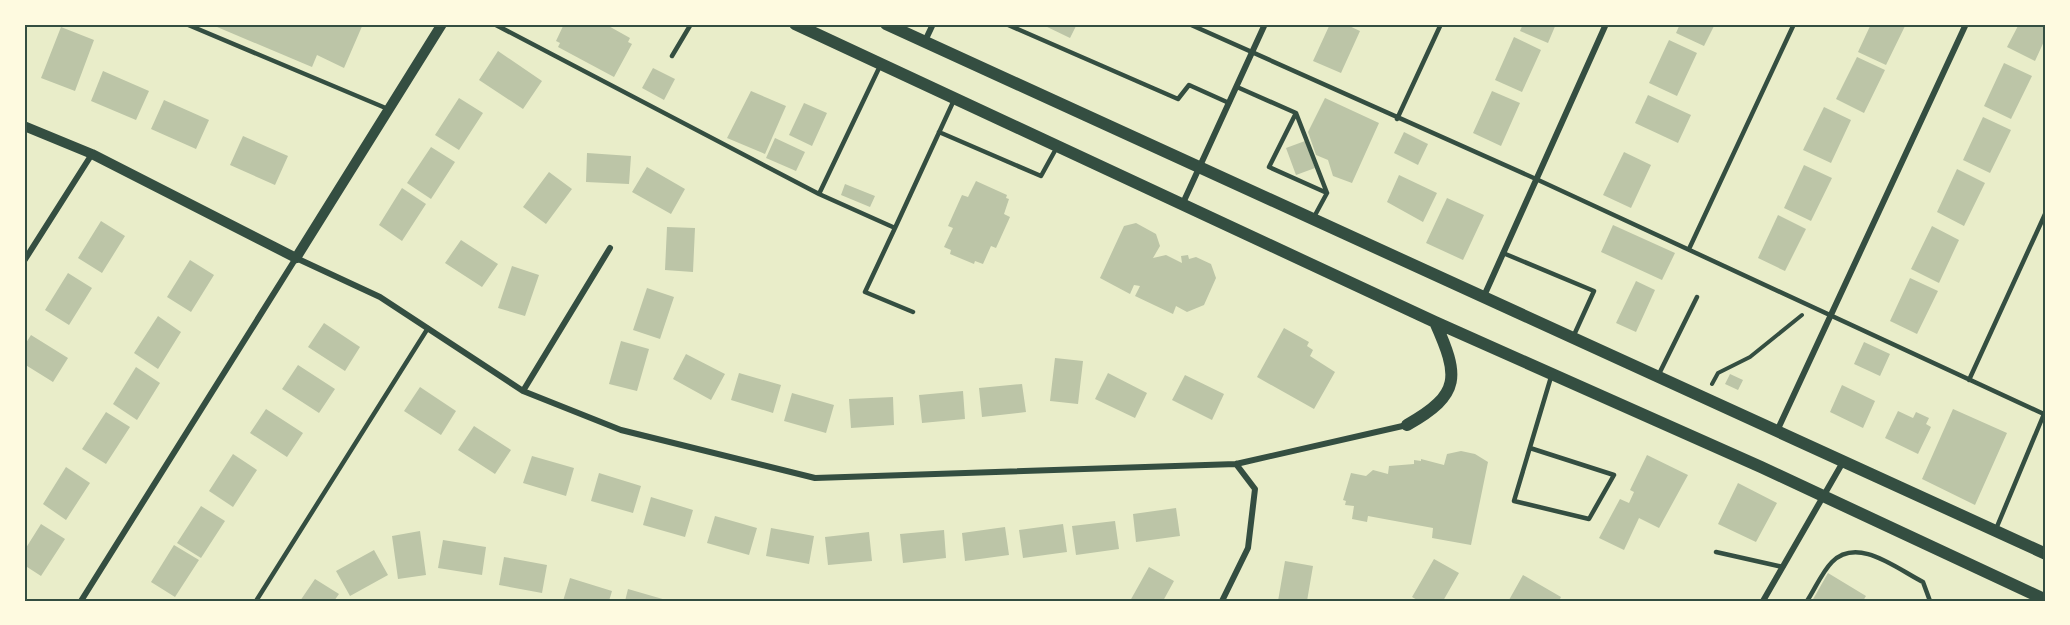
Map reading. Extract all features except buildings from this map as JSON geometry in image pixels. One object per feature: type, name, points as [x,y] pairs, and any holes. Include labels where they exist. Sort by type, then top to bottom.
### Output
[{"type":"main road","points":[[795,24],[1435,322],[1825,497],[2046,600]]},
{"type":"main road","points":[[886,24],[1199,169],[1484,296],[2046,554]]},
{"type":"main road","points":[[1407,425],[1431,411],[1447,392],[1453,376],[1451,357],[1435,322]]},
{"type":"street","points":[[81,601],[442,24]]},
{"type":"street","points":[[924,41],[933,24]]},
{"type":"street","points":[[1183,203],[1265,24]]},
{"type":"street","points":[[1484,296],[1606,24]]},
{"type":"street","points":[[1777,431],[1966,24]]},
{"type":"street","points":[[24,126],[92,154],[296,258],[380,297],[523,391],[621,430],[814,478],[1236,464],[1407,425]]},
{"type":"street","points":[[24,261],[92,154]]},
{"type":"street","points":[[523,391],[610,248]]},
{"type":"street","points":[[1763,601],[1825,497],[1843,462]]},
{"type":"street","points":[[1222,601],[1248,548],[1255,489],[1236,464]]},
{"type":"lane","points":[[186,24],[389,109]]},
{"type":"lane","points":[[494,24],[819,194],[895,228]]},
{"type":"lane","points":[[506,30],[510,24]]},
{"type":"lane","points":[[672,56],[691,24]]},
{"type":"lane","points":[[1006,24],[1178,99],[1189,85],[1229,103]]},
{"type":"lane","points":[[1189,24],[1397,119],[1536,179],[2045,415],[1995,531]]},
{"type":"lane","points":[[1397,119],[1441,24]]},
{"type":"lane","points":[[1689,249],[1794,24]]},
{"type":"lane","points":[[819,194],[881,64]]},
{"type":"lane","points":[[1237,87],[1296,113],[1327,193],[1313,220]]},
{"type":"lane","points":[[913,312],[865,292],[955,98]]},
{"type":"lane","points":[[1296,113],[1269,167],[1327,193]]},
{"type":"lane","points":[[939,132],[1041,176],[1058,145]]},
{"type":"lane","points":[[1968,380],[2046,212]]},
{"type":"lane","points":[[1503,252],[1594,291],[1573,337]]},
{"type":"lane","points":[[1658,376],[1697,297]]},
{"type":"lane","points":[[256,601],[428,328]]},
{"type":"lane","points":[[1530,448],[1614,475],[1588,519],[1514,501],[1552,374]]},
{"type":"lane","points":[[1807,601],[1831,563],[1845,551],[1864,552],[1923,582],[1930,601]]},
{"type":"lane","points":[[1716,552],[1783,567]]},
{"type":"path","points":[[1704,397],[1718,373],[1750,357],[1777,332],[1798,320],[1808,305]]}]
